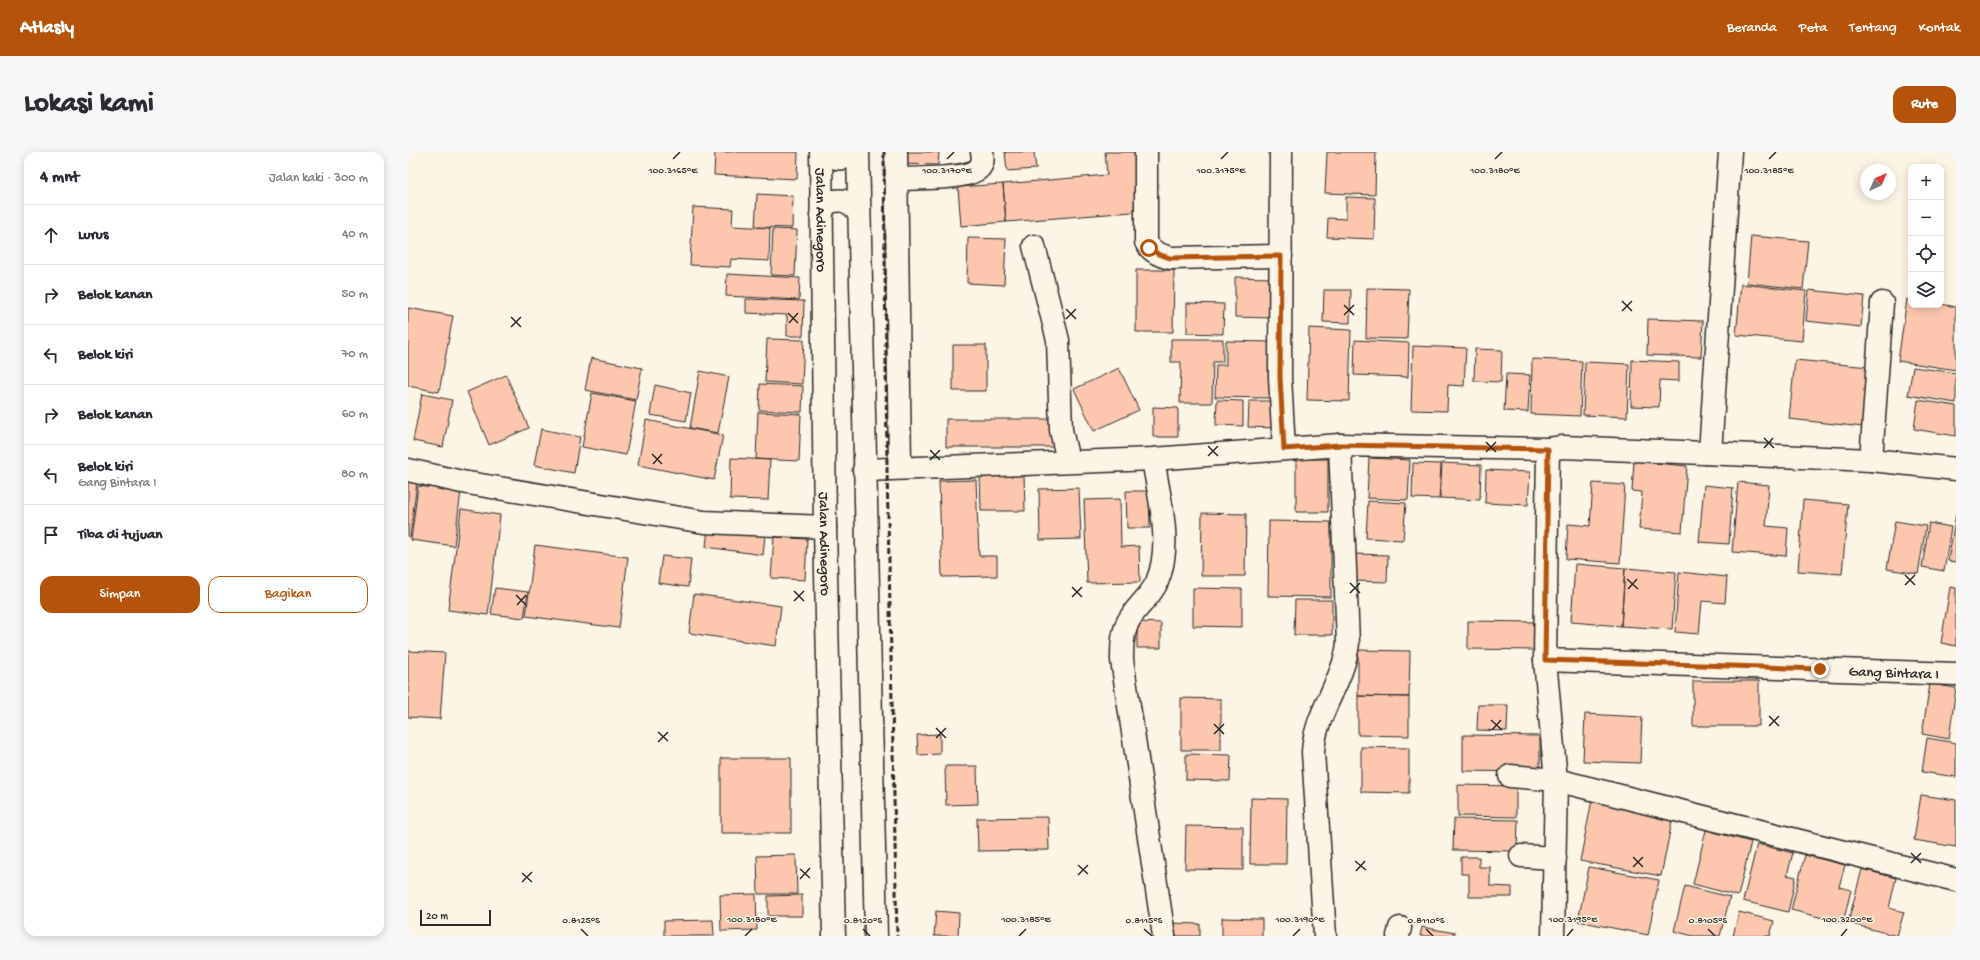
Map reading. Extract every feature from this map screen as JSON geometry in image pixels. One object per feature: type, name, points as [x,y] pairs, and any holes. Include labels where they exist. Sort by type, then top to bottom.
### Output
[{"type":"main road","name":"Jalan Adinegoro","points":[[821,152],[825,527],[834,936]]},
{"type":"main road","points":[[825,152],[832,158],[846,159],[857,152]]},
{"type":"main road","points":[[857,152],[876,936]]},
{"type":"main road","points":[[896,152],[900,468]]},
{"type":"main road","points":[[896,179],[973,173],[980,168],[983,158],[982,152]]},
{"type":"main road","points":[[1146,152],[1146,242],[1149,248],[1158,254],[1170,258],[1281,256]]},
{"type":"main road","points":[[1281,152],[1280,377],[1284,449]]},
{"type":"main road","points":[[1710,453],[1730,152]]},
{"type":"main road","points":[[821,215],[826,203],[836,200],[848,201],[859,212]]},
{"type":"main road","points":[[1034,246],[1058,340],[1060,430],[1068,461]]},
{"type":"main road","points":[[1871,460],[1882,303]]},
{"type":"main road","points":[[864,470],[1068,461],[1153,459],[1340,445],[1548,449],[1563,447],[1871,460],[1956,469]]},
{"type":"main road","points":[[1325,936],[1313,752],[1314,735],[1343,668],[1348,643],[1340,445]]},
{"type":"main road","points":[[1548,449],[1545,660],[1556,780],[1553,936]]},
{"type":"main road","points":[[1153,459],[1164,529],[1164,555],[1156,584],[1127,623],[1122,638],[1122,660],[1164,936]]},
{"type":"main road","points":[[408,470],[462,482],[704,522],[825,527]]},
{"type":"main road","name":"Gang Bintara I","points":[[1545,660],[1956,674]]},
{"type":"main road","points":[[1510,776],[1556,780],[1956,880]]},
{"type":"main road","points":[[1521,856],[1555,858]]},
{"type":"building","points":[[715,152],[798,152],[797,179],[714,175]]},
{"type":"building","points":[[901,152],[939,152],[938,165],[901,164]]},
{"type":"building","points":[[1005,152],[1034,152],[1036,169],[1007,171]]},
{"type":"building","points":[[1105,152],[1140,152],[1145,211],[1006,222],[1003,184],[1107,175]]},
{"type":"building","points":[[1327,152],[1376,152],[1375,195],[1325,193]]},
{"type":"building","points":[[1003,184],[1006,222],[961,226],[958,187]]},
{"type":"building","points":[[757,194],[793,196],[792,228],[755,227]]},
{"type":"building","points":[[1346,197],[1375,198],[1374,239],[1327,237],[1328,218],[1346,219]]},
{"type":"building","points":[[693,207],[733,209],[732,226],[770,228],[769,261],[731,259],[730,267],[690,265]]},
{"type":"building","points":[[773,229],[797,230],[795,276],[771,275]]},
{"type":"building","points":[[1751,236],[1808,241],[1803,289],[1747,283]]},
{"type":"building","points":[[968,238],[1006,239],[1004,285],[967,283]]},
{"type":"building","points":[[1136,270],[1174,270],[1173,332],[1136,332]]},
{"type":"building","points":[[727,274],[800,278],[799,300],[726,296]]},
{"type":"building","points":[[1235,277],[1272,278],[1271,318],[1235,317]]},
{"type":"building","points":[[1741,284],[1806,291],[1802,341],[1736,335]]},
{"type":"building","points":[[1367,288],[1409,289],[1407,339],[1366,338]]},
{"type":"building","points":[[1324,290],[1351,290],[1350,323],[1323,322]]},
{"type":"building","points":[[1809,290],[1864,296],[1861,327],[1806,321]]},
{"type":"building","points":[[746,299],[804,301],[803,336],[787,336],[787,315],[746,313]]},
{"type":"building","points":[[1907,299],[1908,308],[1944,308],[1944,305],[1956,307],[1956,370],[1898,361]]},
{"type":"building","points":[[1187,303],[1224,304],[1223,334],[1187,333]]},
{"type":"building","points":[[408,308],[453,316],[439,392],[408,386]]},
{"type":"building","points":[[1648,319],[1703,321],[1701,357],[1647,355]]},
{"type":"building","points":[[1309,328],[1351,330],[1349,401],[1307,400]]},
{"type":"building","points":[[767,339],[804,340],[802,384],[765,382]]},
{"type":"building","points":[[1171,339],[1223,339],[1223,362],[1213,362],[1212,403],[1180,403],[1181,362],[1171,362]]},
{"type":"building","points":[[1355,340],[1409,343],[1408,377],[1354,375]]},
{"type":"building","points":[[1226,341],[1270,342],[1270,398],[1215,397],[1216,365],[1226,365]]},
{"type":"building","points":[[953,345],[986,345],[986,391],[953,391]]},
{"type":"building","points":[[1413,346],[1466,348],[1464,386],[1448,385],[1447,411],[1411,410]]},
{"type":"building","points":[[1475,349],[1502,350],[1501,382],[1474,381]]},
{"type":"building","points":[[591,358],[642,368],[636,400],[585,390]]},
{"type":"building","points":[[1532,359],[1582,361],[1580,416],[1531,414]]},
{"type":"building","points":[[1632,360],[1679,362],[1679,381],[1660,380],[1659,407],[1631,406]]},
{"type":"building","points":[[1795,360],[1869,367],[1863,427],[1789,419]]},
{"type":"building","points":[[1585,362],[1629,364],[1627,417],[1583,415]]},
{"type":"building","points":[[1913,367],[1956,373],[1956,403],[1908,395]]},
{"type":"building","points":[[1119,368],[1139,410],[1094,431],[1074,389]]},
{"type":"building","points":[[700,371],[729,377],[718,433],[690,428]]},
{"type":"building","points":[[1506,374],[1530,375],[1528,412],[1504,411]]},
{"type":"building","points":[[506,375],[529,428],[489,445],[467,392]]},
{"type":"building","points":[[760,384],[803,386],[802,412],[759,410]]},
{"type":"building","points":[[655,385],[691,393],[686,421],[650,415]]},
{"type":"building","points":[[592,393],[636,401],[626,455],[582,447]]},
{"type":"building","points":[[422,394],[452,400],[443,447],[413,441]]},
{"type":"building","points":[[1217,400],[1243,401],[1243,426],[1216,425]]},
{"type":"building","points":[[1918,400],[1956,406],[1956,436],[1914,429]]},
{"type":"building","points":[[1249,401],[1276,401],[1276,428],[1248,427]]},
{"type":"building","points":[[1153,407],[1178,408],[1178,437],[1153,437]]},
{"type":"building","points":[[758,412],[801,414],[799,461],[756,459]]},
{"type":"building","points":[[946,419],[1053,419],[1053,447],[946,447]]},
{"type":"building","points":[[646,420],[723,435],[714,480],[638,465]]},
{"type":"building","points":[[541,429],[580,437],[574,473],[534,465]]},
{"type":"building","points":[[731,458],[770,460],[768,500],[730,499]]},
{"type":"building","points":[[1369,458],[1410,460],[1408,500],[1367,498]]},
{"type":"building","points":[[1296,459],[1328,459],[1328,512],[1296,512]]},
{"type":"building","points":[[1634,461],[1687,466],[1682,532],[1639,529],[1642,492],[1632,491]]},
{"type":"building","points":[[1413,463],[1441,464],[1439,499],[1412,498]]},
{"type":"building","points":[[1442,463],[1481,465],[1480,500],[1440,498]]},
{"type":"building","points":[[1486,470],[1530,472],[1528,505],[1485,503]]},
{"type":"building","points":[[1024,474],[1025,511],[981,511],[980,475]]},
{"type":"building","points":[[976,480],[979,556],[997,556],[997,576],[942,577],[939,481]]},
{"type":"building","points":[[408,481],[417,482],[410,537],[408,537]]},
{"type":"building","points":[[1738,482],[1769,485],[1766,526],[1788,528],[1786,556],[1732,552]]},
{"type":"building","points":[[1593,483],[1625,485],[1620,563],[1566,559],[1568,524],[1590,526]]},
{"type":"building","points":[[1704,485],[1733,488],[1729,544],[1699,542]]},
{"type":"building","points":[[418,486],[461,491],[454,546],[411,540]]},
{"type":"building","points":[[1079,488],[1081,539],[1040,540],[1039,489]]},
{"type":"building","points":[[1126,491],[1149,491],[1150,528],[1127,528]]},
{"type":"building","points":[[1120,499],[1121,547],[1139,546],[1140,582],[1087,583],[1084,500]]},
{"type":"building","points":[[1803,500],[1848,504],[1842,574],[1798,571]]},
{"type":"building","points":[[1368,501],[1406,503],[1403,540],[1366,538]]},
{"type":"building","points":[[461,509],[500,515],[488,615],[448,610]]},
{"type":"building","points":[[1202,513],[1246,514],[1245,576],[1201,576]]},
{"type":"building","points":[[1956,514],[1956,562],[1948,561]]},
{"type":"building","points":[[1269,521],[1331,522],[1331,597],[1268,596]]},
{"type":"building","points":[[1895,521],[1926,526],[1918,574],[1887,569]]},
{"type":"building","points":[[1929,523],[1951,527],[1944,571],[1922,567]]},
{"type":"building","points":[[708,528],[765,535],[763,555],[706,547]]},
{"type":"building","points":[[774,537],[807,539],[805,580],[771,578]]},
{"type":"building","points":[[535,545],[628,557],[619,628],[526,616]]},
{"type":"building","points":[[1356,554],[1388,555],[1387,582],[1355,581]]},
{"type":"building","points":[[662,556],[691,559],[688,587],[658,583]]},
{"type":"building","points":[[1575,564],[1625,568],[1621,626],[1571,622]]},
{"type":"building","points":[[1625,568],[1676,572],[1672,629],[1621,626]]},
{"type":"building","points":[[1679,572],[1727,577],[1725,603],[1702,601],[1699,634],[1675,632]]},
{"type":"building","points":[[1950,587],[1956,588],[1956,646],[1941,643]]},
{"type":"building","points":[[495,588],[528,592],[524,618],[491,614]]},
{"type":"building","points":[[1193,588],[1242,589],[1242,627],[1193,626]]},
{"type":"building","points":[[694,594],[781,606],[776,646],[689,633]]},
{"type":"building","points":[[1295,600],[1332,600],[1332,635],[1294,635]]},
{"type":"building","points":[[1468,621],[1534,622],[1534,650],[1468,649]]},
{"type":"building","points":[[1137,622],[1161,623],[1161,648],[1137,648]]},
{"type":"building","points":[[1358,650],[1410,651],[1409,697],[1358,696]]},
{"type":"building","points":[[408,651],[445,653],[440,719],[408,717]]},
{"type":"building","points":[[1693,681],[1759,681],[1759,726],[1693,726]]},
{"type":"building","points":[[1930,684],[1956,688],[1949,739],[1922,734]]},
{"type":"building","points":[[1358,696],[1409,697],[1409,736],[1358,735]]},
{"type":"building","points":[[1181,698],[1221,699],[1221,750],[1181,750]]},
{"type":"building","points":[[1478,705],[1508,705],[1507,731],[1477,730]]},
{"type":"building","points":[[1585,714],[1642,717],[1640,763],[1583,761]]},
{"type":"building","points":[[940,734],[940,754],[918,755],[917,735]]},
{"type":"building","points":[[1463,735],[1540,736],[1540,772],[1463,771]]},
{"type":"building","points":[[1927,738],[1956,743],[1956,777],[1922,772]]},
{"type":"building","points":[[1361,747],[1409,748],[1409,793],[1361,792]]},
{"type":"building","points":[[1186,754],[1231,755],[1230,781],[1186,780]]},
{"type":"building","points":[[721,758],[791,758],[791,833],[721,833]]},
{"type":"building","points":[[945,766],[977,766],[978,804],[946,805]]},
{"type":"building","points":[[1458,785],[1516,786],[1516,817],[1458,816]]},
{"type":"building","points":[[1921,795],[1956,800],[1956,847],[1914,840]]},
{"type":"building","points":[[1251,798],[1287,799],[1286,864],[1250,864]]},
{"type":"building","points":[[1592,800],[1673,816],[1661,876],[1580,861]]},
{"type":"building","points":[[1048,817],[1049,850],[978,851],[977,818]]},
{"type":"building","points":[[1454,819],[1518,820],[1517,851],[1453,850]]},
{"type":"building","points":[[1186,826],[1243,827],[1243,870],[1185,869]]},
{"type":"building","points":[[1706,830],[1751,842],[1738,896],[1693,884]]},
{"type":"building","points":[[1757,844],[1793,853],[1787,875],[1796,877],[1788,912],[1743,901]]},
{"type":"building","points":[[796,855],[797,894],[758,894],[757,856]]},
{"type":"building","points":[[1805,855],[1845,865],[1839,887],[1851,890],[1843,923],[1791,910]]},
{"type":"building","points":[[1461,857],[1479,857],[1479,867],[1490,867],[1490,886],[1512,887],[1512,897],[1469,897],[1469,874],[1461,874]]},
{"type":"building","points":[[1589,867],[1659,880],[1648,935],[1578,921]]},
{"type":"building","points":[[1862,869],[1896,878],[1889,908],[1904,912],[1897,936],[1848,923]]},
{"type":"building","points":[[1685,886],[1730,897],[1720,936],[1693,936],[1674,931]]},
{"type":"building","points":[[756,894],[757,930],[721,931],[720,895]]},
{"type":"building","points":[[802,895],[802,916],[768,916],[768,896]]},
{"type":"building","points":[[936,911],[959,913],[958,936],[934,936]]},
{"type":"building","points":[[1739,912],[1774,921],[1770,936],[1733,936]]},
{"type":"building","points":[[1222,918],[1262,919],[1262,936],[1222,936]]},
{"type":"building","points":[[713,920],[714,936],[664,936],[664,921]]},
{"type":"building","points":[[1169,923],[1200,924],[1200,936],[1168,936]]},
{"type":"building","points":[[1422,927],[1455,933],[1454,936],[1420,936]]},
{"type":"railway","points":[[884,152],[887,469],[897,936]]},
{"type":"route","points":[[1149,248],[1158,254],[1170,258],[1281,256],[1280,377],[1284,449],[1340,445],[1548,449],[1545,660],[1820,669]]}]
